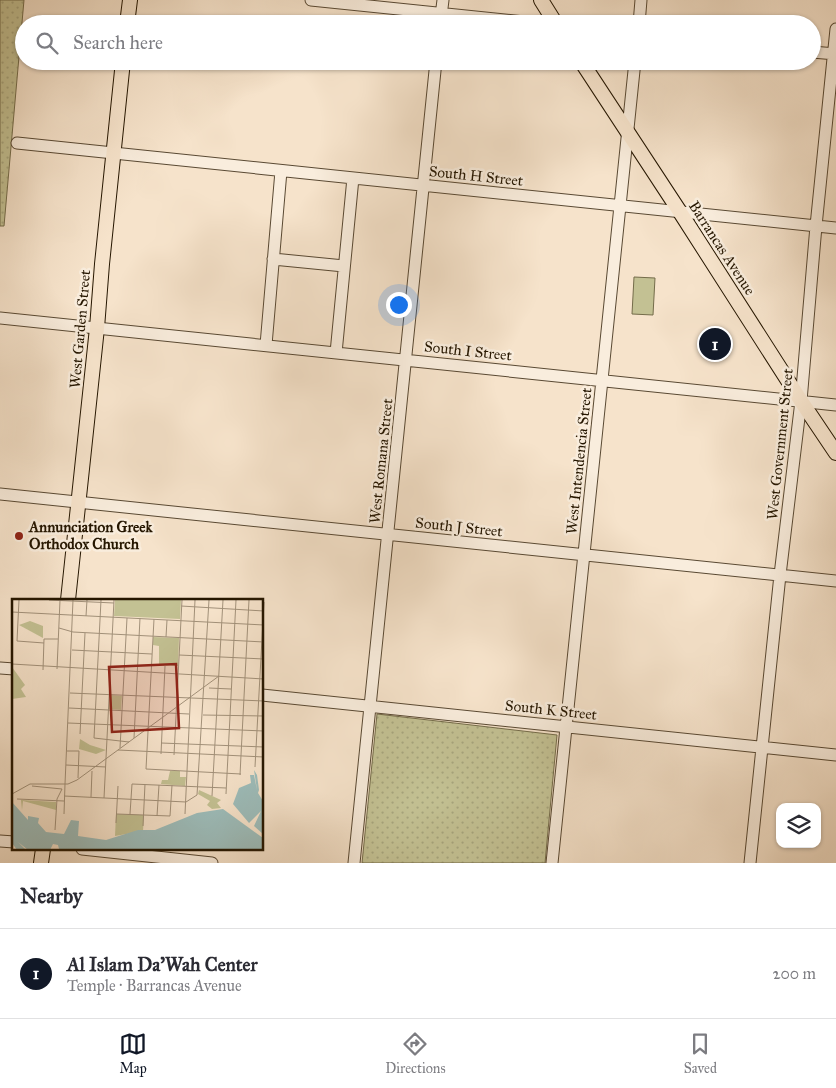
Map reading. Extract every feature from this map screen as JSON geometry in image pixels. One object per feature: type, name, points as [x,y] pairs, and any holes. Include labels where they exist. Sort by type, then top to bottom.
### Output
[{"type":"main road","points":[[128,15],[130,0]]},
{"type":"main road","points":[[541,0],[550,15]]},
{"type":"main road","name":"West Garden Street","points":[[68,599],[122,70]]},
{"type":"main road","name":"Barrancas Avenue","points":[[587,70],[836,453]]},
{"type":"main road","points":[[41,863],[42,850]]},
{"type":"street","points":[[311,0],[414,15]]},
{"type":"street","points":[[441,15],[443,0]]},
{"type":"street","points":[[639,15],[641,0]]},
{"type":"street","name":"West Government Street","points":[[750,863],[780,575],[801,401],[836,29]]},
{"type":"street","points":[[821,53],[835,54]]},
{"type":"street","name":"West Romana Street","points":[[354,863],[435,70]]},
{"type":"street","name":"West Intendencia Street","points":[[552,863],[634,70]]},
{"type":"street","name":"South H Street","points":[[18,143],[836,228]]},
{"type":"street","points":[[266,345],[281,170]]},
{"type":"street","points":[[336,353],[353,178]]},
{"type":"street","points":[[274,259],[344,266]]},
{"type":"street","name":"South I Street","points":[[0,318],[836,405]]},
{"type":"street","name":"South J Street","points":[[0,494],[836,581]]},
{"type":"street","name":"South K Street","points":[[264,695],[836,754]]},
{"type":"street","points":[[91,850],[212,863]]},
{"type":"shaded area","points":[[0,0],[24,0],[23,15],[15,15],[15,70],[18,70],[4,226],[0,226]]},
{"type":"shaded area","points":[[634,277],[655,278],[653,315],[632,314]]},
{"type":"shaded area","points":[[377,714],[557,735],[545,863],[362,863]]},
{"type":"place","name":"Al Islam Da'Wah Center","points":[[715,344]]},
{"type":"place","name":"Annunciation Greek Orthodox Church","points":[[19,536]]}]
